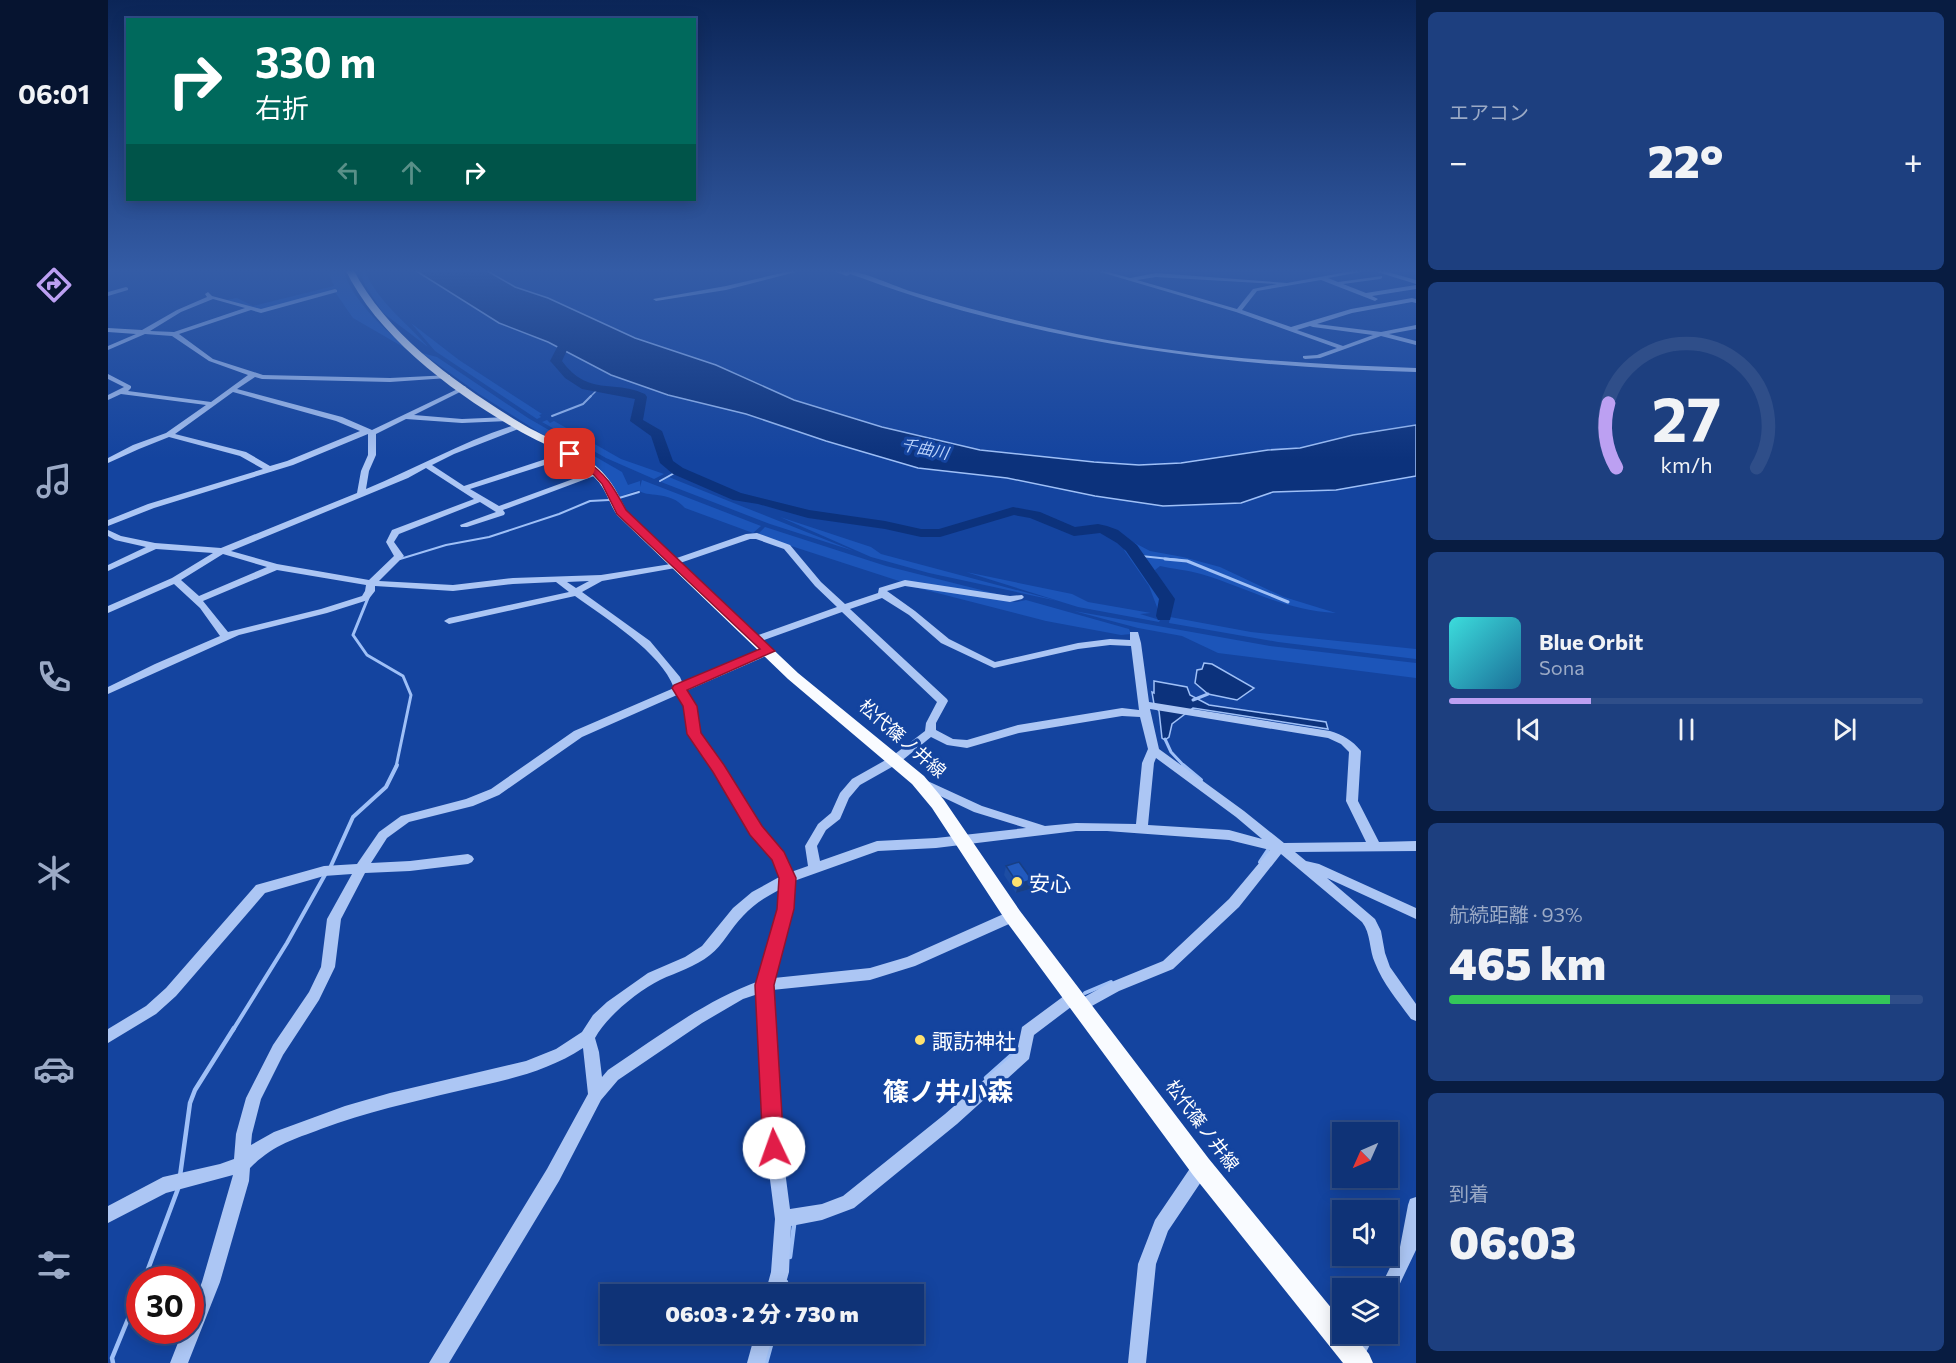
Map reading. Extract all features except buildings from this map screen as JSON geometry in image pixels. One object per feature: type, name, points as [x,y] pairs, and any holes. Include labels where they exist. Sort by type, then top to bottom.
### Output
[{"type":"main road","name":"松代篠ノ井線","points":[[396,333],[426,360],[518,426],[570,454],[598,473],[606,483],[621,512],[819,698],[918,780],[939,804],[1013,916],[1201,1167],[1360,1351]]},
{"type":"street","points":[[108,348],[143,333]]},
{"type":"street","points":[[153,333],[178,333]]},
{"type":"street","points":[[1070,333],[1230,357],[1361,368],[1416,369]]},
{"type":"street","points":[[1303,333],[1341,347]]},
{"type":"street","points":[[1370,333],[1415,343]]},
{"type":"street","points":[[1230,357],[1318,357],[1341,347],[1388,333]]},
{"type":"street","points":[[174,334],[211,360],[254,374],[344,381],[448,376]]},
{"type":"street","points":[[108,461],[169,435],[254,374]]},
{"type":"street","points":[[108,376],[129,387],[108,398]]},
{"type":"street","points":[[109,522],[152,506],[308,457],[406,417],[464,388]]},
{"type":"street","points":[[232,390],[339,419],[369,432]]},
{"type":"street","points":[[123,392],[212,405]]},
{"type":"street","points":[[406,417],[462,421],[508,419]]},
{"type":"street","points":[[109,606],[175,579],[222,551],[405,476],[451,452],[518,426]]},
{"type":"street","points":[[362,493],[365,471],[372,455],[369,432]]},
{"type":"street","points":[[169,435],[243,454],[268,469]]},
{"type":"street","points":[[462,489],[570,454]]},
{"type":"street","points":[[426,465],[501,513],[464,525]]},
{"type":"street","points":[[498,509],[598,473]]},
{"type":"street","points":[[108,691],[226,637],[365,598],[370,591],[371,583],[399,556],[390,542],[395,532],[481,499]]},
{"type":"street","points":[[108,532],[118,538],[155,546],[222,551],[276,567],[371,583],[471,588],[513,581],[601,578],[676,563],[749,536],[757,536],[787,547],[801,566],[842,608],[943,701],[931,723],[930,732],[895,760],[856,782],[844,796],[836,816],[822,827],[811,846],[815,868]]},
{"type":"street","points":[[108,568],[155,546]]},
{"type":"street","points":[[197,600],[276,567]]},
{"type":"street","points":[[449,621],[481,616],[509,606],[576,592],[601,578]]},
{"type":"street","points":[[175,579],[217,621],[226,637]]},
{"type":"street","points":[[560,581],[646,642],[676,679],[690,706],[694,734],[719,768],[756,831],[778,856],[788,878],[785,909],[765,985],[774,1148],[783,1219],[780,1272],[777,1284]]},
{"type":"street","points":[[883,594],[882,590],[905,583],[1010,599],[1019,597]]},
{"type":"street","points":[[757,639],[883,594]]},
{"type":"street","points":[[883,594],[912,613],[945,641],[994,665],[1078,646],[1135,638],[1154,751],[1148,763],[1142,827]]},
{"type":"street","points":[[179,1363],[211,1282],[242,1181],[244,1134],[254,1098],[278,1050],[314,996],[328,967],[334,919],[361,869],[383,835],[399,823],[432,811],[469,803],[495,792],[578,734],[679,688],[769,651]]},
{"type":"street","points":[[930,732],[951,742],[967,744],[1018,729],[1147,709],[1330,735],[1350,744],[1355,751],[1352,801],[1375,847]]},
{"type":"street","points":[[1154,751],[1240,814],[1367,918],[1375,927],[1378,954],[1392,980],[1416,1015]]},
{"type":"street","points":[[918,780],[994,815],[1038,828],[1054,830]]},
{"type":"street","points":[[108,1215],[180,1179],[220,1172],[243,1164],[258,1149],[280,1137],[323,1121],[390,1100],[527,1068],[561,1054],[587,1036],[598,1019],[612,1006],[653,977],[690,961],[707,950],[738,912],[757,897],[788,878],[877,846],[1086,827],[1142,827],[1229,835],[1279,848],[1416,846]]},
{"type":"street","points":[[783,1219],[822,1212],[848,1202],[951,1119],[1024,1054],[1027,1032],[1077,1001],[1168,965],[1234,903],[1279,848]]},
{"type":"street","points":[[108,1037],[151,1011],[171,992],[261,889],[328,871],[410,866],[468,859]]},
{"type":"street","points":[[1304,866],[1315,867],[1416,914]]},
{"type":"street","points":[[438,1363],[553,1175],[596,1095],[613,1075],[688,1024],[738,995],[765,985],[870,974],[910,962],[1013,916]]},
{"type":"street","points":[[587,1036],[592,1052],[596,1095]]},
{"type":"street","points":[[1137,1363],[1147,1264],[1161,1226],[1201,1167]]},
{"type":"street","points":[[1394,1278],[1408,1248],[1416,1205]]},
{"type":"street","points":[[756,1363],[761,1344]]},
{"type":"shaded area","points":[[378,333],[389,333],[405,348]]},
{"type":"shaded area","points":[[409,333],[414,333],[428,347]]},
{"type":"shaded area","points":[[419,333],[423,333],[459,360],[542,414],[539,415],[541,417],[537,419],[435,351]]},
{"type":"shaded area","points":[[422,353],[437,357],[528,418],[622,472],[628,485],[640,481],[640,487],[642,480],[761,526],[753,533],[685,508],[672,499],[638,490],[619,497],[605,474],[479,394]]},
{"type":"shaded area","points":[[547,420],[550,423],[554,421],[621,459],[664,474],[654,479],[606,458],[542,422]]},
{"type":"shaded area","points":[[669,477],[854,551],[770,524],[661,482]]},
{"type":"shaded area","points":[[780,517],[871,547],[881,554],[1058,601],[929,573],[871,557]]},
{"type":"shaded area","points":[[765,527],[886,566],[1005,596],[899,581],[757,535]]},
{"type":"shaded area","points":[[1129,540],[1150,551],[1220,567],[1284,597],[1336,613],[1299,608],[1201,574],[1160,566],[1155,570],[1168,596],[1169,608],[1168,616],[1160,615],[1149,586],[1124,550]]},
{"type":"shaded area","points":[[966,572],[1072,594],[1088,602],[1151,613],[1140,614],[1160,620],[1159,622],[1078,607]]},
{"type":"shaded area","points":[[910,586],[1016,602],[1026,600],[1129,629],[1131,634],[1121,635],[1046,621]]},
{"type":"shaded area","points":[[1074,611],[1270,646],[1416,663],[1416,678],[1218,653],[1182,636],[1138,628]]},
{"type":"shaded area","points":[[1170,617],[1251,632],[1416,649],[1416,659],[1278,642],[1169,623]]},
{"type":"water","name":"千曲川","points":[[524,333],[623,333],[716,365],[794,400],[882,427],[980,450],[1094,462],[1139,465],[1181,463],[1268,450],[1300,448],[1353,435],[1416,425],[1416,476],[1336,490],[1273,492],[1241,503],[1163,506],[1095,496],[1007,478],[918,468],[746,414],[668,395],[611,375],[548,342]]},
{"type":"water","points":[[1204,663],[1212,664],[1254,688],[1237,700],[1208,694],[1195,683],[1197,670],[1202,669]]},
{"type":"water","points":[[1154,681],[1187,687],[1190,695],[1209,705],[1326,722],[1328,729],[1193,708],[1172,724],[1169,737],[1165,740],[1162,738],[1159,711],[1154,704],[1152,692],[1154,693]]},
{"type":"waterway","points":[[570,333],[556,361],[569,376],[586,387],[625,392],[641,397],[636,421],[657,434],[667,463],[678,471],[738,497],[759,500],[808,514],[885,525],[921,533],[940,533],[1013,511],[1035,515],[1074,531],[1102,529],[1123,540],[1140,558],[1167,599],[1164,616]]},
{"type":"waterway","points":[[552,416],[583,404],[597,390]]},
{"type":"waterway","points":[[660,481],[678,471]]},
{"type":"waterway","points":[[619,498],[639,492]]},
{"type":"waterway","points":[[400,559],[446,545],[489,537],[559,514],[590,501],[609,500]]},
{"type":"waterway","points":[[1141,556],[1179,560]]},
{"type":"waterway","points":[[1165,559],[1187,561],[1288,602]]},
{"type":"waterway","points":[[368,598],[353,635],[367,655],[403,676],[411,695],[396,767]]},
{"type":"waterway","points":[[1193,700],[1208,694]]},
{"type":"waterway","points":[[1165,739],[1171,752],[1184,766]]},
{"type":"waterway","points":[[1184,766],[1201,780]]},
{"type":"waterway","points":[[330,868],[353,817],[386,787],[396,767]]},
{"type":"waterway","points":[[1260,862],[1268,850]]},
{"type":"waterway","points":[[233,1030],[287,943],[326,873]]},
{"type":"waterway","points":[[1085,993],[1111,982]]},
{"type":"waterway","points":[[180,1176],[190,1103],[195,1090],[234,1028]]},
{"type":"waterway","points":[[986,1078],[1013,1054]]},
{"type":"waterway","points":[[149,1266],[179,1186]]},
{"type":"waterway","points":[[790,1257],[794,1225]]},
{"type":"waterway","points":[[113,1363],[112,1358],[126,1324]]},
{"type":"waterway","points":[[766,1363],[771,1344]]},
{"type":"place","name":"安心","points":[[1017,882]]},
{"type":"place","name":"諏訪神社","points":[[920,1040]]},
{"type":"district","name":"篠ノ井小森","points":[[948,1090]]},
{"type":"route","points":[[570,454],[598,473],[606,483],[621,512],[769,651],[679,688],[690,706],[694,734],[719,768],[756,831],[778,856],[788,878],[785,909],[765,985],[774,1148]]}]
